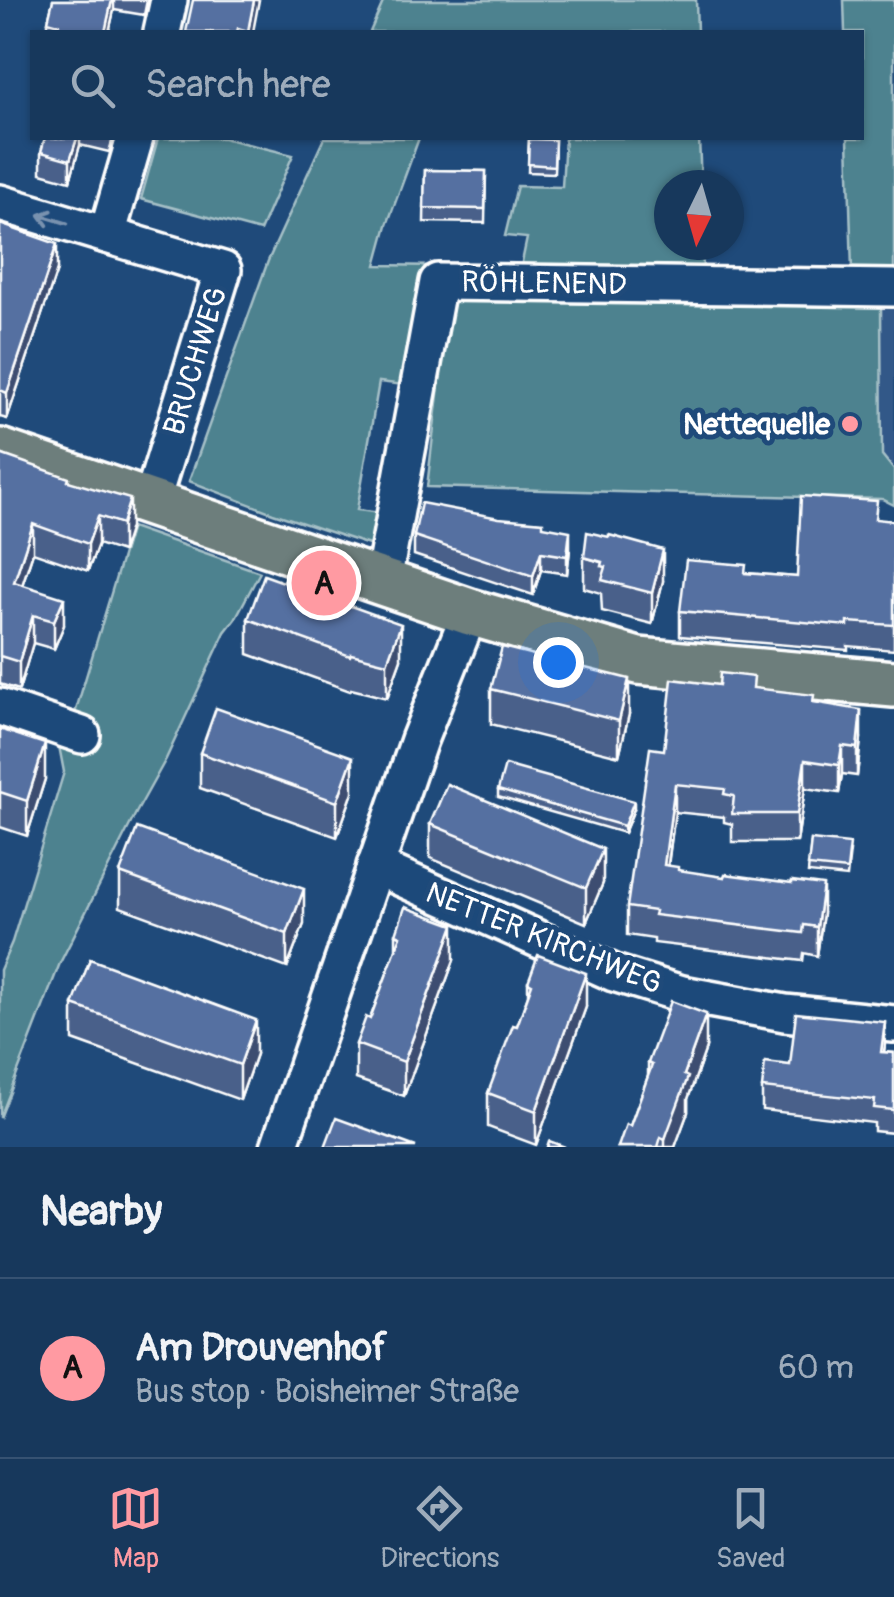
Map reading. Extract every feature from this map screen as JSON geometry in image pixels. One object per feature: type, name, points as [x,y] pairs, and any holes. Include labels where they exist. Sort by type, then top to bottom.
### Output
[{"type":"main road","points":[[0,452],[470,612],[638,661],[894,684]]},
{"type":"street","points":[[162,30],[169,0]]},
{"type":"street","points":[[107,235],[134,140]]},
{"type":"street","name":"BRUCHWEG","points":[[0,203],[223,270],[151,503]]},
{"type":"street","name":"RÖHLENEND","points":[[383,582],[438,282],[894,288]]},
{"type":"street","points":[[279,1147],[375,866],[470,612]]},
{"type":"street","points":[[0,708],[82,736]]},
{"type":"street","name":"NETTER KIRCHWEG","points":[[375,866],[614,974],[682,994],[768,1010],[894,1024]]},
{"type":"shaded area","points":[[881,306],[894,306],[894,470],[882,455]]},
{"type":"green space","points":[[384,0],[696,0],[697,30],[371,30]]},
{"type":"green space","points":[[844,0],[894,0],[894,271],[852,271],[848,140],[864,140],[864,30],[845,30]]},
{"type":"green space","points":[[157,140],[231,140],[293,155],[260,231],[141,199]]},
{"type":"green space","points":[[323,140],[418,140],[376,265],[443,266],[404,385],[379,382],[357,510],[381,513],[375,547],[189,481],[268,261]]},
{"type":"green space","points":[[565,140],[699,140],[700,170],[654,170],[654,260],[703,260],[703,269],[521,267],[527,238],[505,236],[517,186],[562,187]]},
{"type":"green space","points":[[449,301],[881,306],[882,455],[894,470],[894,505],[882,499],[427,487]]},
{"type":"green space","points":[[131,527],[260,572],[225,632],[166,759],[60,963],[0,1118],[0,970],[64,772],[59,746],[76,710]]},
{"type":"building","points":[[53,0],[112,0],[105,30],[57,30],[59,24],[48,21]]},
{"type":"building","points":[[193,0],[254,0],[248,30],[186,30]]},
{"type":"building","points":[[44,140],[76,140],[70,160],[41,152]]},
{"type":"building","points":[[529,140],[555,140],[554,166],[528,164]]},
{"type":"building","points":[[425,170],[486,171],[485,209],[424,208]]},
{"type":"building","points":[[0,224],[57,244],[7,393],[0,390]]},
{"type":"building","points":[[0,454],[69,478],[68,481],[130,499],[122,524],[98,516],[88,544],[33,524],[14,582],[64,598],[54,621],[33,615],[19,662],[0,656]]},
{"type":"building","points":[[801,496],[877,501],[875,519],[894,521],[894,625],[848,622],[848,626],[680,611],[686,560],[746,565],[745,573],[797,577]]},
{"type":"building","points":[[421,503],[543,522],[543,526],[570,531],[567,556],[541,552],[533,576],[414,536]]},
{"type":"building","points":[[587,532],[663,550],[652,593],[602,580],[606,567],[584,557]]},
{"type":"building","points":[[264,575],[401,624],[387,663],[350,656],[248,619]]},
{"type":"building","points":[[502,647],[629,679],[619,721],[491,689]]},
{"type":"building","points":[[720,673],[754,677],[753,688],[814,695],[813,702],[861,710],[857,748],[842,746],[839,765],[805,760],[797,814],[732,814],[734,796],[724,794],[725,789],[675,784],[664,865],[724,877],[725,874],[823,885],[817,927],[804,925],[803,933],[654,915],[655,911],[627,907],[650,748],[664,750],[672,679],[719,685]]},
{"type":"building","points":[[216,708],[353,757],[337,802],[200,753]]},
{"type":"building","points":[[0,729],[45,744],[27,801],[0,792]]},
{"type":"building","points":[[505,765],[634,801],[624,826],[498,790]]},
{"type":"building","points":[[447,784],[603,849],[586,888],[430,824]]},
{"type":"building","points":[[137,828],[304,889],[287,934],[120,873]]},
{"type":"building","points":[[811,840],[850,844],[847,870],[808,866]]},
{"type":"building","points":[[405,907],[454,925],[404,1062],[356,1044],[366,1017],[370,1019],[401,936],[396,934]]},
{"type":"building","points":[[538,955],[586,973],[536,1111],[488,1093],[513,1025],[517,1026]]},
{"type":"building","points":[[90,959],[256,1020],[240,1065],[73,1005]]},
{"type":"building","points":[[671,1001],[706,1014],[684,1075],[688,1077],[665,1139],[661,1137],[658,1147],[618,1147],[626,1124],[630,1126]]},
{"type":"building","points":[[796,1013],[885,1022],[881,1052],[894,1053],[894,1110],[874,1108],[875,1100],[762,1088],[765,1062],[790,1065]]},
{"type":"building","points":[[336,1118],[416,1147],[325,1147]]},
{"type":"place","name":"Nettequelle","points":[[850,424]]},
{"type":"place","name":"Am Drouvenhof","points":[[324,583]]}]
